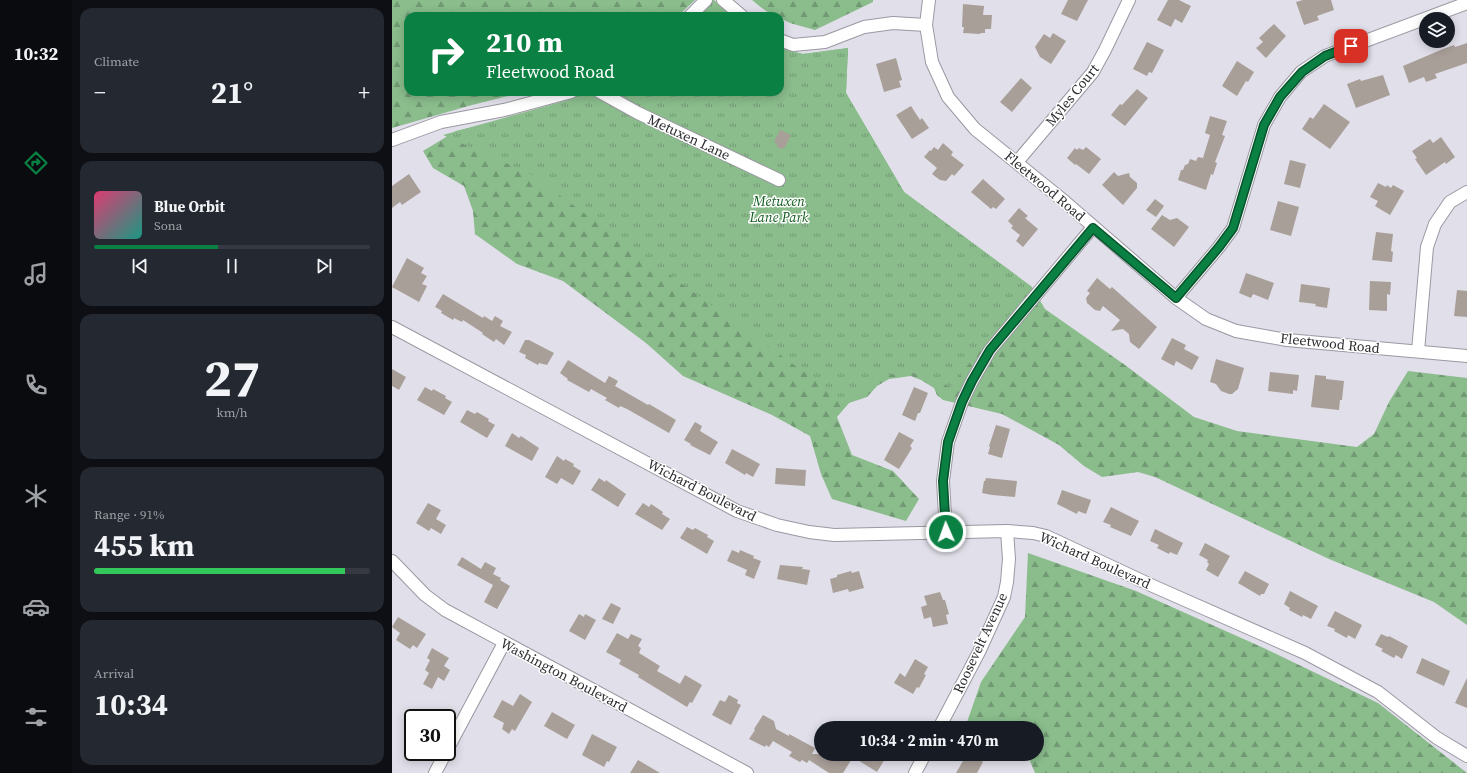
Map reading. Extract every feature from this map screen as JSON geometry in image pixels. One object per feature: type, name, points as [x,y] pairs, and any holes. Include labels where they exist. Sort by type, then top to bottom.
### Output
[{"type":"street","points":[[694,12],[706,0]]},
{"type":"street","points":[[723,0],[737,12]]},
{"type":"street","name":"Fleetwood Road","points":[[929,0],[926,25],[932,62],[948,97],[975,129],[1064,201],[1093,228],[1176,298],[1206,319],[1236,331],[1287,340],[1467,356]]},
{"type":"street","name":"Myles Court","points":[[1017,162],[1093,72],[1129,0]]},
{"type":"street","points":[[1176,298],[1233,228],[1264,125],[1280,97],[1302,72],[1325,56],[1467,3]]},
{"type":"street","points":[[784,42],[793,45],[826,42],[864,27],[893,23],[926,25]]},
{"type":"street","points":[[392,140],[440,122],[504,110],[556,96]]},
{"type":"street","name":"Metuxen Lane","points":[[607,96],[638,113],[779,180]]},
{"type":"street","points":[[1418,351],[1427,247],[1435,224],[1450,202],[1467,192]]},
{"type":"street","points":[[946,532],[943,481],[948,442],[962,402],[972,381],[990,350],[1093,228]]},
{"type":"street","name":"Wichard Boulevard","points":[[392,327],[737,511],[777,525],[809,532],[834,535],[1007,531],[1033,533],[1046,536],[1153,586],[1305,653],[1378,692],[1437,738],[1467,756]]},
{"type":"street","name":"Roosevelt Avenue","points":[[943,721],[979,652],[1004,597],[1009,559],[1007,531]]},
{"type":"street","name":"Washington Boulevard","points":[[392,561],[425,596],[445,610],[747,773]]},
{"type":"street","points":[[456,732],[504,643]]},
{"type":"street","points":[[434,773],[441,761]]},
{"type":"street","points":[[915,773],[921,761]]},
{"type":"green space","points":[[392,0],[695,0],[682,12],[404,12],[404,96],[508,96],[392,128]]},
{"type":"green space","points":[[714,0],[727,12],[701,12]]},
{"type":"green space","points":[[752,0],[873,0],[873,2],[815,30],[784,20],[784,12],[767,12]]},
{"type":"green space","points":[[848,48],[846,93],[904,192],[1032,287],[1045,309],[1125,365],[1194,417],[1237,431],[1357,447],[1374,434],[1389,402],[1408,371],[1467,378],[1467,625],[1434,602],[1329,559],[1155,477],[1138,472],[1102,477],[1084,466],[1059,445],[1002,414],[943,400],[937,395],[934,388],[911,376],[889,379],[877,386],[867,397],[849,403],[837,417],[852,455],[893,471],[919,499],[906,521],[832,499],[821,474],[810,436],[772,415],[683,376],[646,343],[563,281],[517,264],[475,234],[473,211],[464,186],[433,168],[423,151],[456,131],[602,96],[784,96],[784,49],[803,54]]},
{"type":"green space","name":"Metuxen Lane Park","points":[[848,48],[846,93],[904,192],[1032,287],[950,387],[914,373],[875,375],[848,404],[530,174],[443,135],[568,100],[576,96],[784,96],[784,49],[803,54]]},
{"type":"green space","points":[[1028,553],[1136,591],[1266,649],[1378,703],[1467,773],[1035,773],[1030,761],[1044,761],[1044,721],[967,721],[981,682],[1025,617]]},
{"type":"building","points":[[1068,0],[1088,0],[1077,21],[1061,14]]},
{"type":"building","points":[[1168,0],[1179,0],[1191,6],[1182,23],[1175,19],[1171,27],[1157,20]]},
{"type":"building","points":[[1303,0],[1331,0],[1334,10],[1317,16],[1319,20],[1304,25],[1296,2]]},
{"type":"building","points":[[963,4],[984,6],[983,15],[992,15],[991,29],[985,29],[985,33],[980,34],[963,33]]},
{"type":"building","points":[[1274,24],[1286,36],[1266,58],[1256,48],[1263,42],[1259,38]]},
{"type":"building","points":[[1053,33],[1066,41],[1051,64],[1040,57],[1035,47],[1044,34],[1050,38]]},
{"type":"building","points":[[1147,42],[1164,50],[1152,73],[1149,72],[1147,76],[1133,69]]},
{"type":"building","points":[[1467,43],[1467,63],[1435,74],[1437,78],[1426,82],[1424,77],[1409,83],[1403,66],[1443,49]]},
{"type":"building","points":[[896,58],[902,80],[899,81],[901,87],[884,92],[876,64]]},
{"type":"building","points":[[1237,61],[1254,72],[1248,82],[1246,81],[1237,96],[1222,86]]},
{"type":"building","points":[[1383,75],[1390,95],[1356,108],[1347,84],[1360,79],[1361,81]]},
{"type":"building","points":[[1021,78],[1032,88],[1012,112],[1000,102]]},
{"type":"building","points":[[1137,89],[1148,98],[1125,126],[1111,115],[1120,104],[1122,105]]},
{"type":"building","points":[[1324,104],[1350,122],[1330,149],[1302,129],[1310,117],[1313,119]]},
{"type":"building","points":[[911,106],[920,120],[922,118],[929,128],[912,139],[896,115]]},
{"type":"building","points":[[1210,116],[1227,121],[1222,135],[1225,136],[1215,162],[1217,163],[1213,175],[1211,174],[1206,190],[1178,180],[1181,170],[1183,170],[1185,165],[1188,164],[1190,159],[1196,161],[1198,157],[1203,158],[1210,135],[1205,133]]},
{"type":"building","points":[[780,130],[791,135],[785,147],[782,149],[777,147],[777,144],[774,142]]},
{"type":"building","points":[[1441,137],[1455,157],[1446,164],[1445,162],[1426,175],[1415,159],[1417,158],[1412,151],[1430,139],[1433,143]]},
{"type":"building","points":[[943,143],[953,152],[951,155],[964,165],[954,176],[952,174],[946,181],[940,180],[932,174],[937,168],[924,157],[934,147],[938,150]]},
{"type":"building","points":[[1086,147],[1101,159],[1089,174],[1067,158],[1075,148],[1077,150],[1079,148],[1083,150]]},
{"type":"building","points":[[1290,160],[1306,164],[1300,188],[1284,184]]},
{"type":"building","points":[[1114,172],[1118,176],[1129,173],[1130,177],[1137,183],[1137,188],[1123,205],[1102,185]]},
{"type":"building","points":[[409,174],[421,192],[402,205],[400,202],[392,208],[392,186]]},
{"type":"building","points":[[983,179],[1005,199],[996,209],[993,207],[991,209],[971,192]]},
{"type":"building","points":[[1378,183],[1386,187],[1387,185],[1391,188],[1393,185],[1404,191],[1390,215],[1375,206],[1378,201],[1370,197]]},
{"type":"building","points":[[1155,199],[1164,206],[1156,217],[1146,210]]},
{"type":"building","points":[[1278,201],[1299,207],[1291,236],[1270,230]]},
{"type":"building","points":[[1019,208],[1028,216],[1025,218],[1038,229],[1023,247],[1016,241],[1020,235],[1011,228],[1013,226],[1008,221]]},
{"type":"building","points":[[1162,215],[1170,220],[1177,218],[1189,227],[1174,247],[1151,229]]},
{"type":"building","points":[[1376,232],[1393,234],[1391,251],[1393,252],[1392,262],[1372,260]]},
{"type":"building","points":[[407,258],[424,268],[421,273],[427,276],[422,284],[427,286],[419,302],[392,287]]},
{"type":"building","points":[[1246,273],[1274,283],[1268,300],[1253,294],[1251,298],[1239,293]]},
{"type":"building","points":[[1097,278],[1110,289],[1112,287],[1157,327],[1139,349],[1130,342],[1129,334],[1123,329],[1111,331],[1120,320],[1103,306],[1100,311],[1095,310],[1087,303],[1086,298],[1090,293],[1087,291]]},
{"type":"building","points":[[1370,281],[1391,282],[1390,295],[1387,294],[1387,311],[1369,310]]},
{"type":"building","points":[[1301,284],[1330,288],[1327,308],[1315,306],[1316,304],[1299,302]]},
{"type":"building","points":[[1457,290],[1467,291],[1467,317],[1454,316]]},
{"type":"building","points":[[443,294],[483,318],[484,316],[492,321],[495,316],[503,321],[500,326],[512,332],[504,345],[496,339],[494,342],[463,320],[462,322],[454,318],[453,320],[441,313],[442,311],[435,307]]},
{"type":"building","points":[[1172,338],[1186,345],[1184,349],[1199,357],[1192,370],[1176,361],[1174,366],[1161,359]]},
{"type":"building","points":[[525,340],[529,340],[554,353],[547,365],[539,363],[538,365],[525,358],[526,355],[519,352]]},
{"type":"building","points":[[1216,359],[1244,368],[1238,389],[1232,394],[1221,391],[1216,384],[1210,382]]},
{"type":"building","points":[[568,360],[605,383],[609,376],[618,381],[615,386],[676,420],[669,433],[627,409],[620,406],[619,408],[605,400],[607,398],[591,389],[589,392],[567,380],[568,379],[560,373]]},
{"type":"building","points":[[392,369],[406,377],[399,390],[392,386]]},
{"type":"building","points":[[1270,372],[1299,375],[1297,391],[1293,390],[1293,394],[1268,391]]},
{"type":"building","points":[[1315,375],[1326,376],[1326,379],[1344,381],[1342,400],[1340,400],[1339,410],[1311,407]]},
{"type":"building","points":[[425,387],[432,391],[433,389],[446,396],[445,398],[452,402],[444,415],[417,400]]},
{"type":"building","points":[[914,387],[928,393],[915,421],[902,415]]},
{"type":"building","points":[[467,410],[475,414],[477,412],[489,419],[488,421],[495,425],[487,438],[460,422]]},
{"type":"building","points":[[695,422],[702,426],[700,431],[718,442],[710,455],[690,445],[691,444],[684,440]]},
{"type":"building","points":[[996,425],[1010,429],[1002,458],[988,454]]},
{"type":"building","points":[[899,432],[914,440],[910,446],[912,448],[899,469],[884,460]]},
{"type":"building","points":[[512,433],[519,438],[521,436],[539,448],[532,461],[505,446]]},
{"type":"building","points":[[732,449],[760,464],[753,477],[746,473],[745,475],[725,463]]},
{"type":"building","points":[[557,456],[564,461],[565,459],[574,464],[573,466],[581,471],[573,485],[561,478],[557,484],[545,477]]},
{"type":"building","points":[[776,468],[806,470],[805,486],[775,484]]},
{"type":"building","points":[[599,478],[605,482],[606,480],[626,494],[618,507],[591,490]]},
{"type":"building","points":[[986,478],[1017,481],[1015,497],[982,493]]},
{"type":"building","points":[[1062,490],[1091,500],[1086,514],[1078,511],[1077,514],[1057,504]]},
{"type":"building","points":[[428,503],[441,510],[436,519],[446,525],[441,534],[431,528],[429,531],[416,523]]},
{"type":"building","points":[[643,503],[649,507],[651,504],[670,519],[662,530],[635,514]]},
{"type":"building","points":[[1111,507],[1139,521],[1131,536],[1110,527],[1111,525],[1103,522]]},
{"type":"building","points":[[687,527],[693,530],[695,528],[708,535],[707,537],[714,541],[707,554],[680,538]]},
{"type":"building","points":[[1155,529],[1183,543],[1177,555],[1170,552],[1169,554],[1157,548],[1159,545],[1150,541]]},
{"type":"building","points":[[1205,543],[1230,556],[1218,577],[1206,570],[1209,564],[1207,562],[1208,560],[1199,555]]},
{"type":"building","points":[[732,550],[739,553],[740,550],[761,561],[754,579],[745,575],[747,570],[727,561]]},
{"type":"building","points":[[462,557],[481,569],[485,562],[496,568],[493,574],[501,578],[500,580],[510,586],[497,609],[484,602],[493,585],[457,565]]},
{"type":"building","points":[[780,565],[803,567],[802,569],[810,570],[807,585],[777,579]]},
{"type":"building","points":[[851,571],[852,573],[859,571],[864,588],[849,592],[848,589],[833,593],[830,579],[837,577],[837,575]]},
{"type":"building","points":[[1245,571],[1269,584],[1264,594],[1261,594],[1260,596],[1238,583]]},
{"type":"building","points":[[1290,591],[1318,606],[1311,619],[1303,615],[1302,617],[1289,610],[1290,608],[1284,604]]},
{"type":"building","points":[[940,592],[943,600],[945,600],[949,614],[946,615],[948,624],[933,627],[931,617],[924,619],[921,607],[927,605],[924,596]]},
{"type":"building","points":[[611,603],[621,608],[613,624],[602,619]]},
{"type":"building","points":[[1335,611],[1362,625],[1355,639],[1348,635],[1347,638],[1334,631],[1335,629],[1327,626]]},
{"type":"building","points":[[579,614],[584,617],[585,614],[596,620],[585,640],[569,631]]},
{"type":"building","points":[[398,617],[426,634],[417,648],[413,645],[410,649],[396,640],[400,633],[392,627]]},
{"type":"building","points":[[617,633],[628,639],[631,634],[642,639],[638,646],[641,648],[639,653],[660,666],[657,671],[680,684],[685,675],[702,685],[692,703],[690,702],[687,707],[638,677],[639,675],[619,664],[621,660],[606,652]]},
{"type":"building","points":[[1381,634],[1388,637],[1389,636],[1408,646],[1402,659],[1396,655],[1394,658],[1381,651],[1383,649],[1375,645]]},
{"type":"building","points":[[432,648],[449,658],[444,666],[450,670],[444,681],[438,677],[432,689],[423,684],[429,673],[425,670],[430,660],[427,658]]},
{"type":"building","points":[[1422,658],[1450,671],[1444,686],[1416,673]]},
{"type":"building","points":[[915,659],[928,667],[924,674],[926,675],[919,688],[917,687],[913,694],[894,683],[900,673],[905,677]]},
{"type":"building","points":[[1467,678],[1467,708],[1455,703]]},
{"type":"building","points":[[520,694],[532,702],[515,731],[512,729],[509,734],[502,729],[504,723],[493,717],[502,700],[513,706]]},
{"type":"building","points":[[729,695],[738,700],[737,703],[741,705],[731,725],[712,715],[720,700],[725,702]]},
{"type":"building","points":[[552,712],[575,725],[567,739],[544,726]]},
{"type":"building","points":[[763,715],[774,721],[776,729],[814,747],[812,754],[814,754],[814,761],[850,761],[843,773],[829,773],[809,760],[807,763],[802,760],[800,762],[789,756],[792,752],[773,741],[769,747],[766,745],[765,747],[749,739],[755,730],[754,729]]},
{"type":"building","points":[[592,734],[617,747],[609,762],[607,761],[604,767],[582,755]]},
{"type":"building","points":[[638,760],[660,773],[630,773]]},
{"type":"building","points":[[859,761],[884,761],[877,772]]},
{"type":"building","points":[[963,761],[983,762],[977,773],[956,773]]},
{"type":"route","points":[[946,532],[943,481],[944,463],[948,442],[962,402],[990,350],[1093,228],[1176,298],[1233,228],[1264,125],[1280,97],[1302,72],[1325,56],[1351,46]]}]
